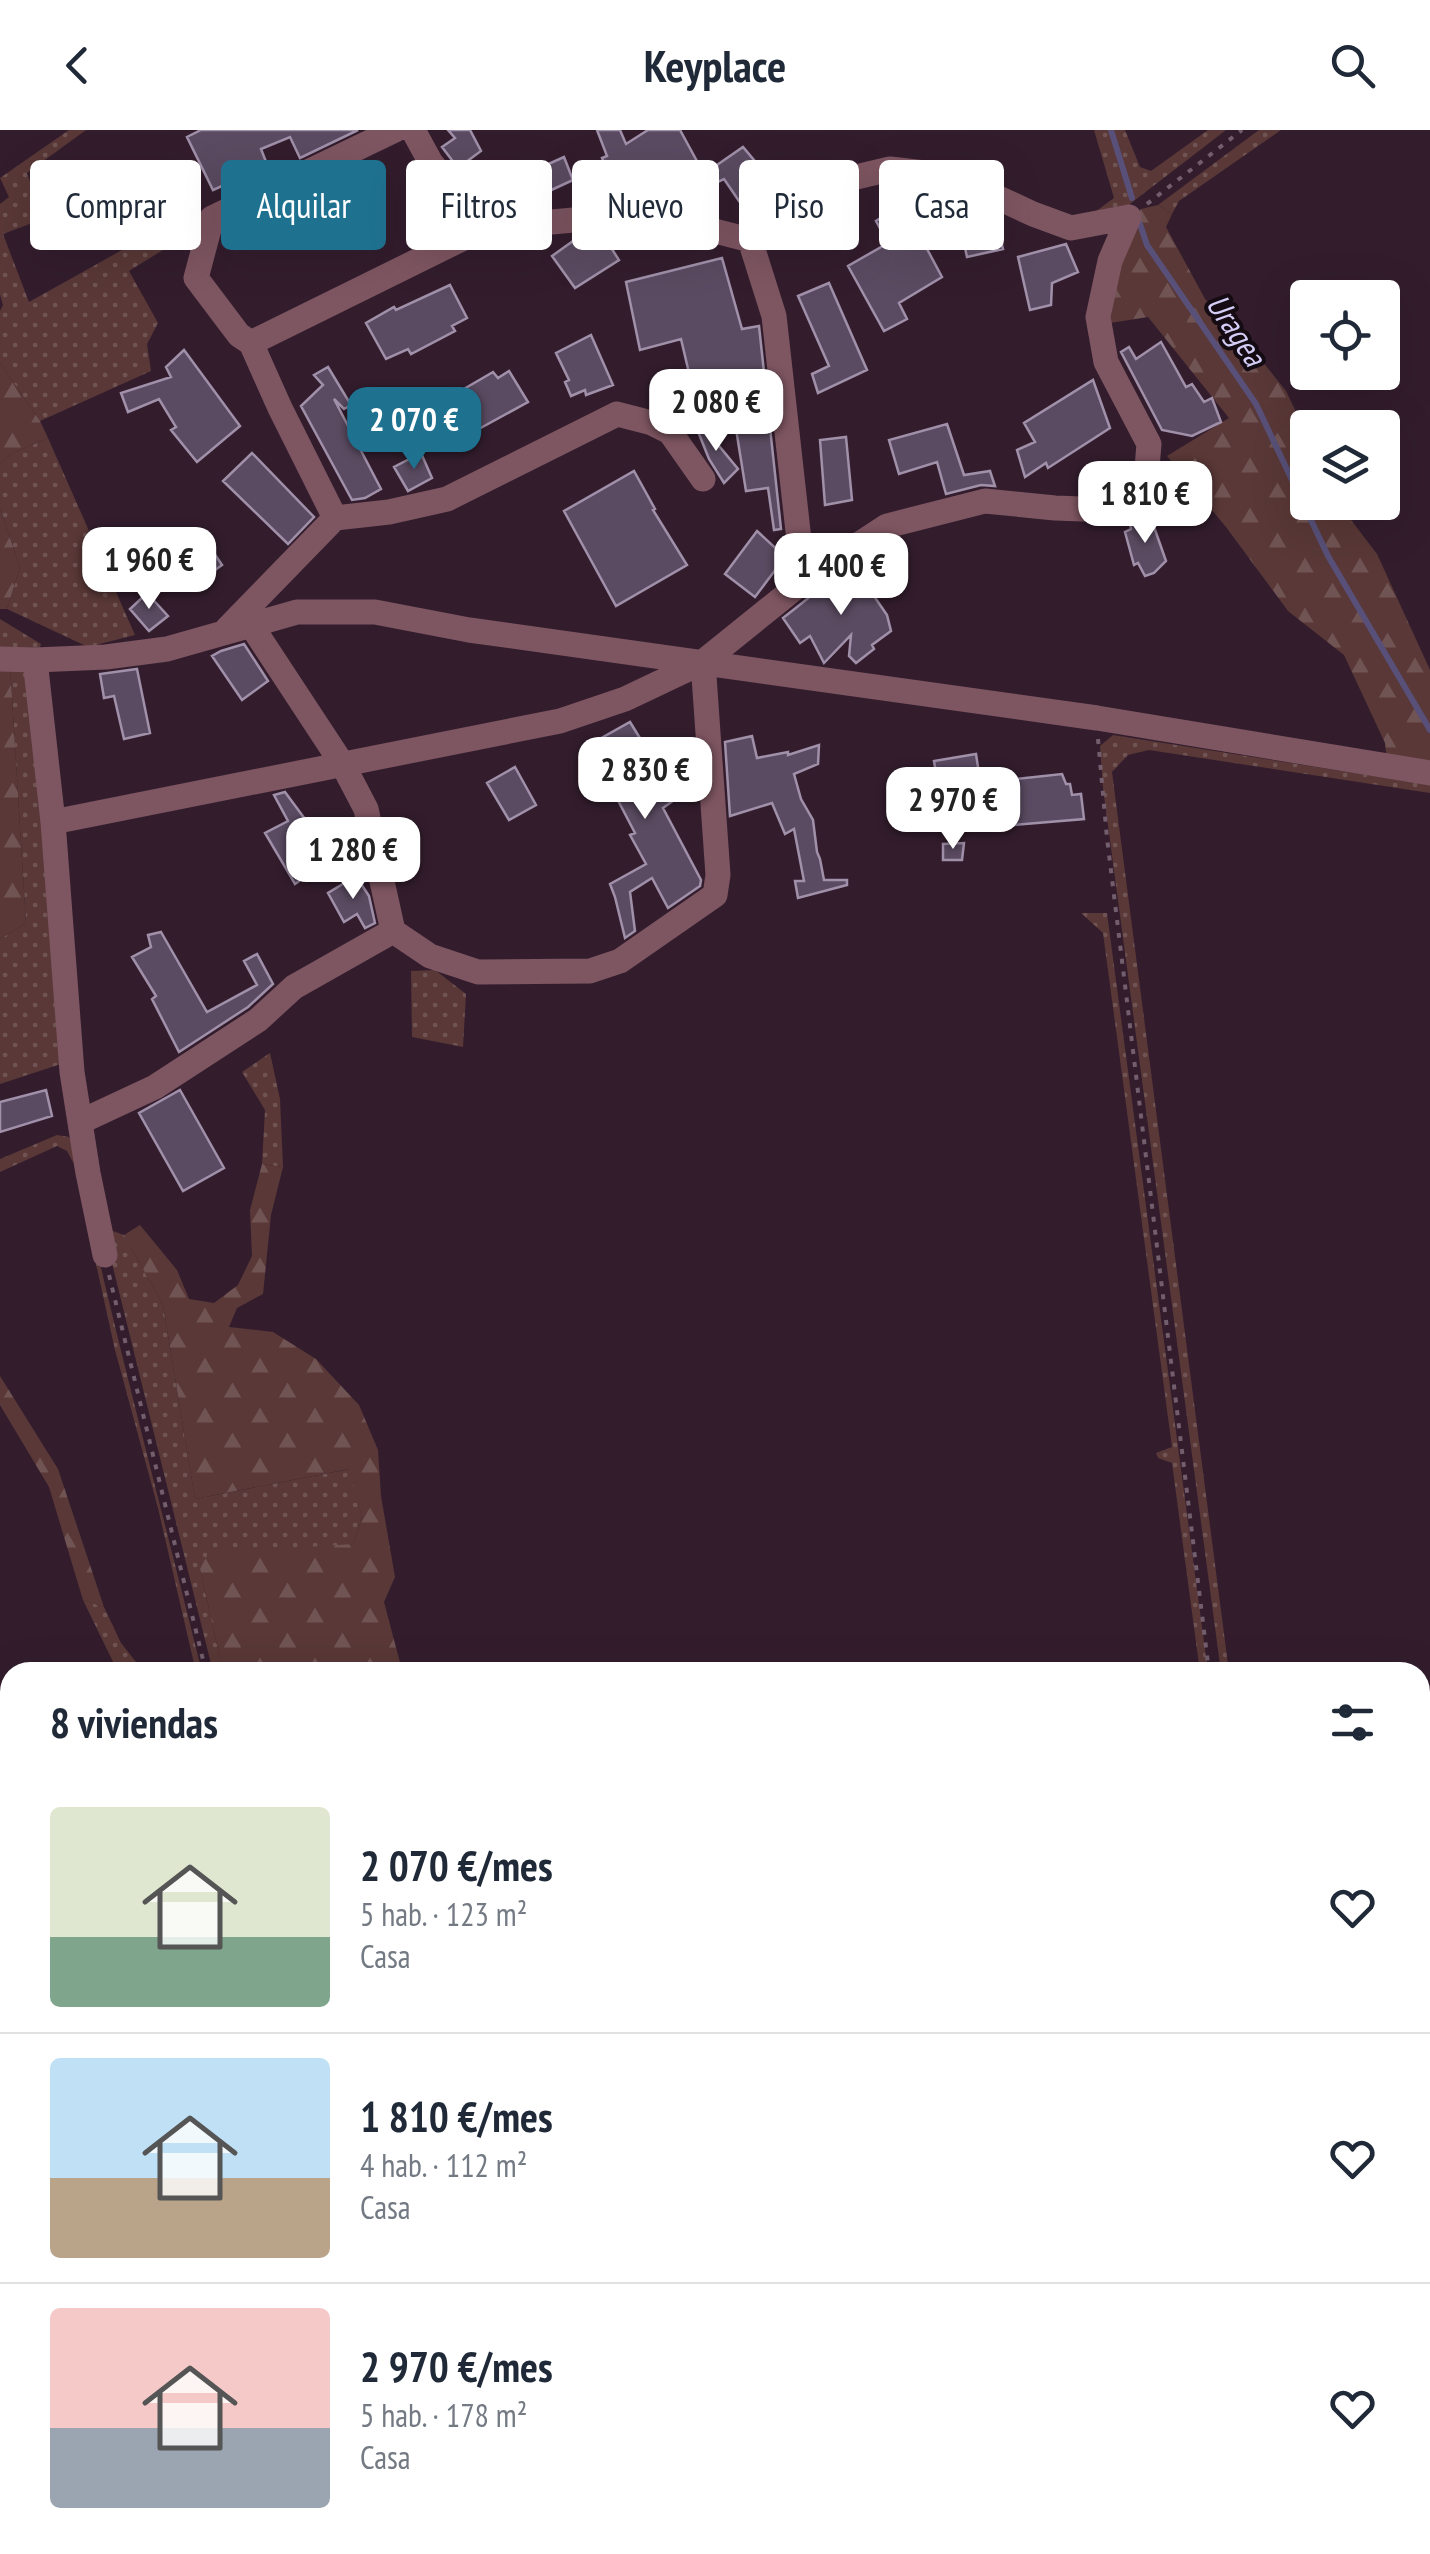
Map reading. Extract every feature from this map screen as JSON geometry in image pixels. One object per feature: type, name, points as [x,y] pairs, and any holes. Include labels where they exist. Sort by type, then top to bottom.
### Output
[{"type":"street","points":[[335,518],[251,342],[239,335],[196,278],[212,218],[395,130]]},
{"type":"street","points":[[413,130],[429,160]]},
{"type":"street","points":[[859,176],[890,169],[951,176],[1071,228],[1129,217]]},
{"type":"street","points":[[53,822],[560,721],[625,699],[703,662],[806,579],[887,526],[985,500],[1108,510],[1146,480],[1149,444],[1106,362],[1098,317],[1110,261],[1129,217]]},
{"type":"street","points":[[552,222],[596,218],[698,227],[739,237]]},
{"type":"street","points":[[251,342],[439,250]]},
{"type":"street","points":[[753,250],[774,316],[798,540],[806,579]]},
{"type":"street","points":[[224,632],[335,518],[389,512],[447,499],[617,414],[670,432],[703,479]]},
{"type":"street","points":[[0,659],[106,657],[167,648],[297,612],[375,612],[469,630],[1097,718],[1430,773]]},
{"type":"street","points":[[251,624],[343,765],[366,809],[393,931],[430,956],[478,972],[590,971],[620,961],[715,895],[718,875],[703,662]]},
{"type":"street","points":[[35,660],[53,822],[72,1072],[104,1255]]},
{"type":"street","points":[[80,1122],[155,1087],[258,1020],[294,987],[393,931]]},
{"type":"path","points":[[1129,217],[1242,130]]},
{"type":"path","points":[[1097,718],[1106,838],[1208,1662]]},
{"type":"path","points":[[104,1255],[204,1662]]},
{"type":"green space","points":[[69,130],[86,130],[45,160],[30,160],[30,224],[3,234],[29,302],[122,250],[163,250],[129,271],[158,323],[147,344],[151,371],[40,421],[0,363],[0,204],[9,197],[0,178]]},
{"type":"green space","points":[[1094,130],[1125,130],[1140,167],[1151,171],[1208,130],[1226,130],[1117,214],[1088,217],[1114,198]]},
{"type":"green space","points":[[1259,130],[1281,130],[1179,201],[1172,214],[1158,205]]},
{"type":"green space","points":[[1158,205],[1172,214],[1166,227],[1205,299],[1243,337],[1286,391],[1295,410],[1290,410],[1290,520],[1351,520],[1377,554],[1430,670],[1430,766],[1387,761],[1385,743],[1344,655],[1288,611],[1167,456],[1229,418],[1148,317],[1110,323],[1124,232],[1141,209]]},
{"type":"green space","points":[[0,363],[48,438],[11,454],[0,464]]},
{"type":"green space","points":[[48,438],[135,635],[88,647],[7,609],[20,567],[0,509],[0,464],[11,454]]},
{"type":"green space","points":[[0,509],[20,567],[7,609],[0,609]]},
{"type":"green space","points":[[0,619],[41,644],[39,650],[0,651]]},
{"type":"green space","points":[[10,665],[25,672],[35,695],[61,1064],[0,1084],[0,939],[26,923]]},
{"type":"green space","points":[[10,665],[26,923],[0,939],[0,666]]},
{"type":"green space","points":[[1113,735],[1430,785],[1430,793],[1149,750],[1128,755],[1112,772],[1228,1662],[1220,1662],[1100,746]]},
{"type":"green space","points":[[1081,913],[1107,913],[1207,1662],[1199,1662],[1172,1463],[1158,1458],[1156,1453],[1172,1447],[1103,933]]},
{"type":"green space","points":[[435,970],[466,994],[463,1047],[412,1037],[411,971]]},
{"type":"green space","points":[[270,1053],[280,1099],[283,1167],[262,1164],[265,1110],[242,1072]]},
{"type":"green space","points":[[57,1135],[69,1137],[77,1153],[92,1209],[105,1285],[199,1662],[194,1662],[158,1508],[115,1350],[74,1164],[67,1151],[57,1146],[0,1172],[0,1159]]},
{"type":"green space","points":[[262,1164],[283,1167],[271,1215],[263,1294],[237,1308],[229,1327],[273,1332],[316,1359],[359,1405],[378,1450],[381,1496],[395,1577],[384,1602],[400,1662],[221,1662],[200,1569],[208,1554],[353,1544],[362,1518],[349,1469],[195,1499],[163,1305],[124,1235],[140,1225],[177,1270],[189,1299],[214,1303],[238,1285],[252,1256],[250,1210]]},
{"type":"green space","points":[[110,1230],[124,1235],[163,1305],[195,1499],[350,1469],[362,1518],[353,1544],[200,1569],[221,1662],[211,1662],[106,1239]]},
{"type":"green space","points":[[0,1376],[58,1469],[104,1607],[83,1600],[49,1487],[0,1405]]},
{"type":"green space","points":[[83,1600],[104,1607],[121,1643],[136,1662],[113,1662]]},
{"type":"building","points":[[201,130],[358,130],[300,158],[290,137],[261,149],[265,160],[221,160],[221,186],[213,190],[187,137]]},
{"type":"building","points":[[448,130],[470,130],[481,151],[469,160],[452,160],[442,147],[455,138]]},
{"type":"building","points":[[597,130],[620,130],[626,144],[648,130],[680,130],[696,160],[603,160],[607,156]]},
{"type":"building","points":[[743,147],[754,160],[739,160],[739,201],[724,179],[719,181],[719,164]]},
{"type":"building","points":[[564,157],[572,180],[552,190],[552,162]]},
{"type":"building","points":[[572,242],[572,250],[612,250],[619,260],[575,288],[552,256]]},
{"type":"building","points":[[1066,244],[1078,272],[1052,283],[1051,305],[1030,310],[1018,257]]},
{"type":"building","points":[[879,248],[928,250],[942,277],[899,303],[907,319],[884,331],[848,266]]},
{"type":"building","points":[[965,250],[998,250],[967,257]]},
{"type":"building","points":[[722,258],[742,329],[759,326],[781,529],[774,530],[768,488],[746,491],[728,379],[693,390],[681,339],[640,350],[626,282]]},
{"type":"building","points":[[829,283],[867,370],[818,393],[812,374],[829,366],[798,296]]},
{"type":"building","points":[[450,285],[467,318],[452,326],[455,331],[411,354],[408,349],[386,359],[366,323],[394,307],[396,310]]},
{"type":"building","points":[[591,335],[613,385],[571,396],[565,382],[569,380],[556,353]]},
{"type":"building","points":[[1161,342],[1186,387],[1192,384],[1204,402],[1212,398],[1221,422],[1192,436],[1162,430],[1121,352],[1129,347],[1136,359]]},
{"type":"building","points":[[184,350],[240,426],[197,462],[171,430],[176,427],[159,399],[128,412],[121,393],[171,377],[166,367]]},
{"type":"building","points":[[328,367],[351,405],[344,409],[334,399],[381,489],[365,498],[352,500],[301,406],[323,385],[314,375]]},
{"type":"building","points":[[509,371],[528,402],[450,450],[431,413],[455,401],[452,396],[493,372],[498,378]]},
{"type":"building","points":[[1093,380],[1110,428],[1048,468],[1046,463],[1025,477],[1017,450],[1035,442],[1024,423]]},
{"type":"building","points":[[693,419],[738,469],[724,483],[709,459]]},
{"type":"building","points":[[947,424],[964,475],[990,471],[995,486],[981,485],[946,494],[937,462],[899,474],[889,440]]},
{"type":"building","points":[[846,437],[852,500],[825,505],[820,440]]},
{"type":"building","points":[[252,453],[314,517],[288,544],[223,481]]},
{"type":"building","points":[[421,453],[432,478],[408,491],[394,467]]},
{"type":"building","points":[[634,471],[687,565],[616,606],[564,511]]},
{"type":"building","points":[[1142,514],[1147,525],[1153,524],[1166,561],[1145,576],[1138,563],[1134,565],[1125,532],[1131,529],[1129,518]]},
{"type":"building","points":[[757,531],[785,557],[755,597],[725,574]]},
{"type":"building","points":[[204,538],[222,565],[193,586],[175,561]]},
{"type":"building","points":[[854,567],[887,615],[891,631],[856,663],[849,656],[851,635],[824,663],[810,636],[800,643],[783,618]]},
{"type":"building","points":[[147,593],[168,616],[149,631],[130,609]]},
{"type":"building","points":[[244,644],[268,681],[242,700],[212,656]]},
{"type":"building","points":[[137,669],[150,733],[124,739],[114,696],[104,698],[100,674]]},
{"type":"building","points":[[630,722],[677,798],[663,808],[701,880],[700,886],[668,908],[652,878],[630,892],[635,931],[625,938],[610,884],[646,864],[630,835],[635,833],[589,745]]},
{"type":"building","points":[[752,736],[757,758],[788,755],[819,745],[818,764],[794,774],[801,799],[813,820],[824,880],[847,880],[847,885],[798,898],[795,881],[804,881],[794,829],[785,834],[772,803],[730,816],[725,742]]},
{"type":"building","points":[[976,754],[982,793],[940,799],[934,761]]},
{"type":"building","points":[[515,767],[536,805],[509,820],[487,783]]},
{"type":"building","points":[[1062,774],[1072,795],[1081,794],[1084,819],[1014,825],[1008,780]]},
{"type":"building","points":[[285,792],[333,857],[295,884],[265,833],[288,821],[274,795]]},
{"type":"building","points":[[964,843],[962,860],[943,860],[943,844]]},
{"type":"building","points":[[356,876],[369,896],[375,923],[365,928],[357,914],[344,922],[328,893]]},
{"type":"building","points":[[161,932],[207,1012],[257,985],[244,961],[257,954],[273,984],[248,1007],[179,1052],[152,999],[156,996],[132,957],[151,947],[148,935]]},
{"type":"building","points":[[46,1090],[52,1116],[0,1132],[0,1102]]},
{"type":"building","points":[[180,1090],[224,1168],[183,1191],[139,1113]]},
{"type":"waterway","name":"Uragea","points":[[1111,130],[1132,198]]},
{"type":"waterway","name":"Uragea","points":[[1140,224],[1147,245],[1256,404],[1328,556],[1430,730]]}]
